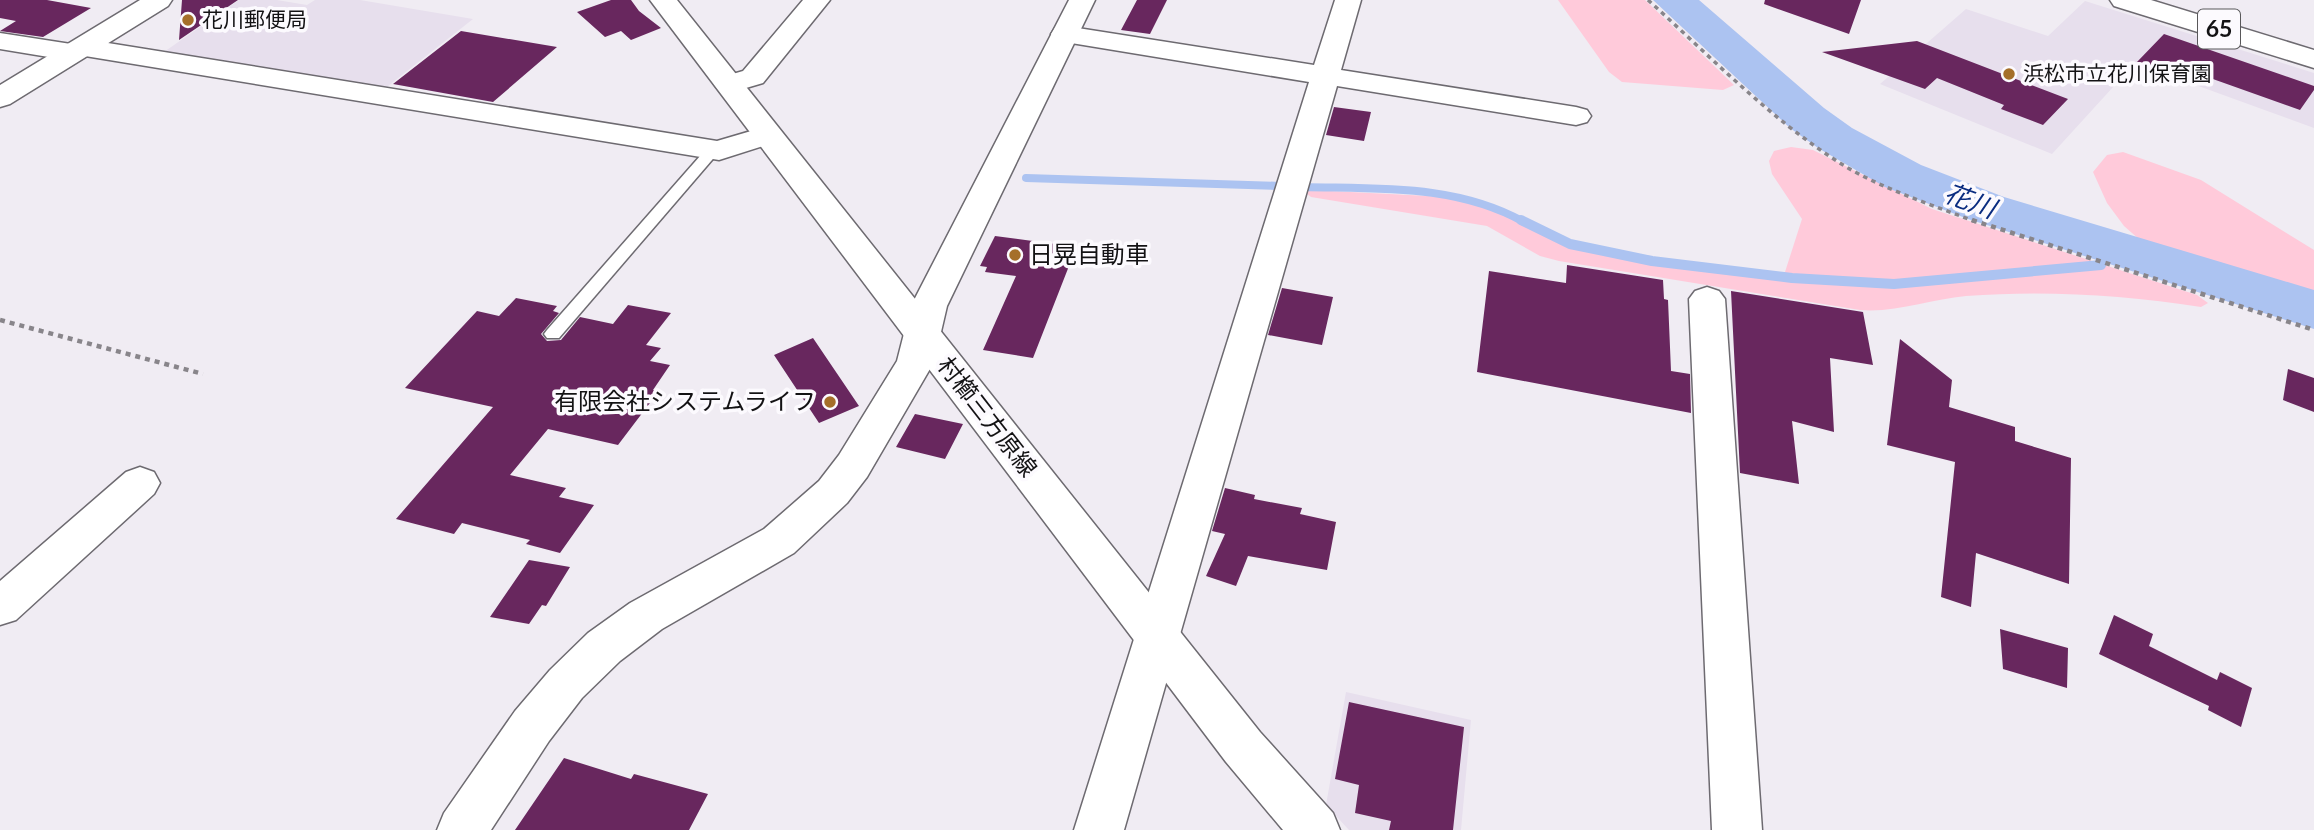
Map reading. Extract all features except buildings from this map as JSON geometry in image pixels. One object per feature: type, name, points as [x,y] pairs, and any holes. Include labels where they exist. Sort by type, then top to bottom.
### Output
[{"type":"street","points":[[0,98],[159,0]]},
{"type":"street","name":"村櫛三方原線","points":[[663,0],[1243,747],[1315,830]]},
{"type":"street","points":[[729,84],[753,77],[817,0]]},
{"type":"street","points":[[462,830],[532,726],[566,684],[604,647],[646,615],[779,541],[833,492],[853,466],[915,362],[929,306],[1082,0]]},
{"type":"street","points":[[1099,830],[1348,0]]},
{"type":"street","name":"65","points":[[2123,0],[2314,59]]},
{"type":"street","name":"65","points":[[2174,0],[2314,42]]},
{"type":"street","points":[[1065,34],[1576,116]]},
{"type":"street","points":[[0,41],[78,50],[719,151],[768,135]]},
{"type":"street","points":[[1707,299],[1737,830]]},
{"type":"street","points":[[0,607],[140,483]]},
{"type":"lane","points":[[553,334],[713,150]]},
{"type":"path","points":[[1648,0],[1784,124],[1849,168],[1889,188],[1979,223],[2314,330]]},
{"type":"path","points":[[0,320],[203,374]]},
{"type":"shaded area","points":[[239,0],[277,0],[307,5],[315,0],[360,0],[473,19],[383,90],[161,54]]},
{"type":"shaded area","points":[[1558,0],[1645,0],[1734,85],[1723,90],[1622,82],[1609,72]]},
{"type":"shaded area","name":"浜松市立花川保育園","points":[[2085,1],[2314,73],[2314,128],[2135,63],[2052,154],[1880,84],[1966,9],[2048,36]]},
{"type":"shaded area","points":[[1791,147],[1813,150],[1932,209],[2197,295],[2208,303],[2201,307],[2143,299],[2025,294],[1966,296],[1887,310],[1860,310],[1559,261],[1540,256],[1487,226],[1311,197],[1306,193],[1311,190],[1448,197],[1500,211],[1565,246],[1580,250],[1664,267],[1777,278],[1785,272],[1802,219],[1772,174],[1769,161],[1774,151]]},
{"type":"shaded area","points":[[2123,152],[2201,180],[2314,250],[2314,301],[2148,247],[2124,226],[2107,203],[2093,172],[2107,155]]},
{"type":"shaded area","points":[[1346,692],[1471,720],[1461,830],[1349,830],[1326,805]]},
{"type":"waterway","name":"花川","points":[[1674,0],[1807,118],[1835,138],[1903,176],[1986,208],[2314,310]]},
{"type":"waterway","points":[[1026,178],[1282,186]]},
{"type":"waterway","points":[[1303,187],[1388,189],[1444,195],[1498,210],[1524,222]]},
{"type":"waterway","points":[[1521,220],[1570,244],[1652,261],[1792,278],[1894,284],[2101,265]]},
{"type":"waterway","name":"花川","points":[[2135,262],[2154,260]]},
{"type":"place","name":"花川郵便局","points":[[188,20]]},
{"type":"place","name":"浜松市立花川保育園","points":[[2009,74]]},
{"type":"place","name":"日晃自動車","points":[[1015,255]]},
{"type":"place","name":"有限会社システムライフ","points":[[830,402]]}]
